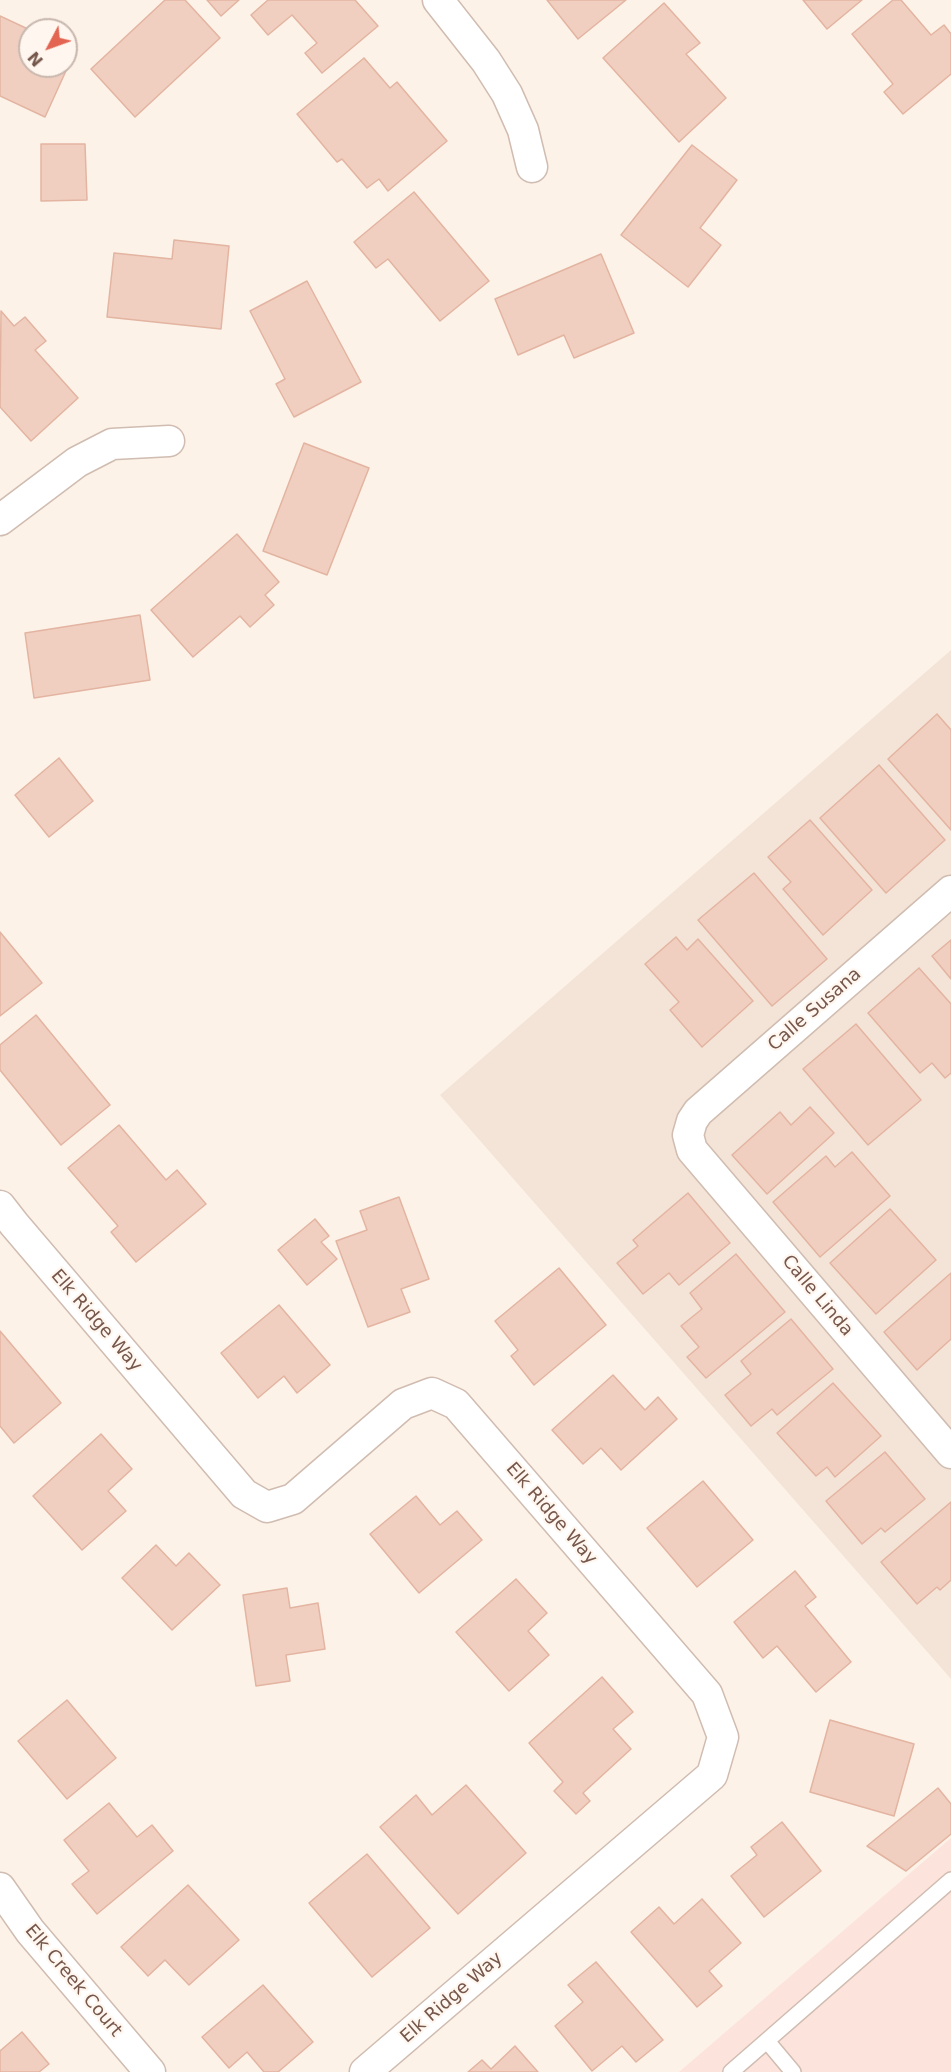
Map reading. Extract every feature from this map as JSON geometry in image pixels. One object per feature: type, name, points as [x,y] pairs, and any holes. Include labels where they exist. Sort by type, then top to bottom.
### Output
[{"type":"street","points":[[438,0],[486,61],[507,94],[522,130],[532,167]]},
{"type":"street","points":[[0,520],[77,462],[112,444],[169,441]]},
{"type":"street","name":"Calle Susana","points":[[688,1136],[692,1121],[698,1112],[951,891]]},
{"type":"street","name":"Calle Linda","points":[[688,1136],[692,1150],[951,1453]]},
{"type":"street","name":"Elk Ridge Way","points":[[0,1206],[244,1494],[267,1507],[293,1499],[403,1404],[432,1393],[456,1404],[707,1694],[723,1737],[712,1775],[365,2072]]},
{"type":"street","name":"Elk Creek Court","points":[[0,1888],[30,1931],[150,2072]]},
{"type":"lane","points":[[731,2072],[951,1880]]},
{"type":"lane","points":[[767,2041],[793,2072]]},
{"type":"shaded area","points":[[951,650],[951,1679],[440,1095]]},
{"type":"shaded area","points":[[951,1838],[951,2072],[679,2072]]},
{"type":"building","points":[[165,0],[185,0],[220,38],[135,117],[91,69]]},
{"type":"building","points":[[207,0],[239,0],[221,16]]},
{"type":"building","points":[[268,0],[355,0],[378,26],[322,73],[305,53],[317,43],[292,15],[268,35],[251,15]]},
{"type":"building","points":[[547,0],[626,0],[578,39]]},
{"type":"building","points":[[803,0],[862,0],[827,29]]},
{"type":"building","points":[[893,0],[901,0],[931,35],[944,25],[951,34],[951,74],[903,114],[884,92],[893,84],[852,34]]},
{"type":"building","points":[[664,3],[700,43],[686,54],[726,98],[679,142],[603,58]]},
{"type":"building","points":[[0,16],[18,24],[18,78],[63,78],[45,117],[0,96]]},
{"type":"building","points":[[364,58],[390,88],[397,82],[447,141],[388,191],[379,179],[367,188],[342,159],[337,162],[297,114]]},
{"type":"building","points":[[41,144],[85,144],[87,200],[41,201]]},
{"type":"building","points":[[692,145],[737,180],[700,228],[721,245],[688,287],[621,235]]},
{"type":"building","points":[[414,192],[489,281],[440,321],[388,259],[376,268],[354,242]]},
{"type":"building","points":[[174,240],[229,246],[221,329],[107,317],[114,253],[172,259]]},
{"type":"building","points":[[601,254],[634,333],[574,358],[564,335],[518,355],[495,299]]},
{"type":"building","points":[[307,281],[361,382],[294,417],[276,384],[285,379],[250,311]]},
{"type":"building","points":[[1,311],[14,326],[25,317],[46,341],[35,350],[78,398],[31,441],[0,407]]},
{"type":"building","points":[[304,443],[369,468],[327,575],[263,551]]},
{"type":"building","points":[[237,534],[279,582],[265,595],[274,605],[250,627],[240,616],[193,657],[151,610]]},
{"type":"building","points":[[140,615],[150,680],[34,698],[25,633]]},
{"type":"building","points":[[937,714],[951,730],[951,830],[888,759]]},
{"type":"building","points":[[59,758],[93,801],[49,837],[15,795]]},
{"type":"building","points":[[879,765],[945,840],[886,893],[820,818]]},
{"type":"building","points":[[810,820],[872,890],[823,935],[783,889],[791,882],[768,857]]},
{"type":"building","points":[[754,873],[827,959],[772,1006],[698,920]]},
{"type":"building","points":[[0,932],[42,983],[0,1016]]},
{"type":"building","points":[[676,937],[687,950],[698,939],[753,1001],[702,1047],[670,1010],[679,1002],[645,964]]},
{"type":"building","points":[[951,940],[951,979],[932,956]]},
{"type":"building","points":[[919,968],[951,1004],[951,1073],[945,1078],[932,1063],[920,1073],[868,1013]]},
{"type":"building","points":[[36,1015],[110,1105],[61,1145],[0,1070],[0,1045]]},
{"type":"building","points":[[856,1024],[921,1100],[868,1145],[803,1069]]},
{"type":"building","points":[[810,1107],[834,1133],[767,1194],[732,1155],[780,1112],[791,1125]]},
{"type":"building","points":[[119,1125],[166,1180],[177,1170],[206,1204],[136,1262],[111,1232],[118,1226],[68,1168]]},
{"type":"building","points":[[852,1152],[890,1196],[820,1257],[773,1202],[826,1156],[835,1167]]},
{"type":"building","points":[[688,1193],[730,1243],[679,1285],[669,1273],[643,1294],[617,1263],[638,1246],[633,1240]]},
{"type":"building","points":[[399,1197],[429,1279],[401,1289],[410,1312],[368,1327],[336,1241],[367,1230],[360,1211]]},
{"type":"building","points":[[890,1209],[936,1260],[876,1314],[830,1263]]},
{"type":"building","points":[[315,1219],[329,1236],[321,1242],[337,1259],[307,1285],[278,1250]]},
{"type":"building","points":[[736,1254],[785,1312],[706,1378],[687,1357],[699,1347],[681,1326],[702,1309],[690,1293]]},
{"type":"building","points":[[559,1268],[606,1325],[534,1385],[511,1356],[518,1350],[495,1321]]},
{"type":"building","points":[[951,1273],[951,1339],[917,1370],[884,1332]]},
{"type":"building","points":[[279,1305],[330,1365],[297,1393],[284,1376],[258,1398],[221,1353]]},
{"type":"building","points":[[791,1319],[833,1369],[777,1415],[772,1409],[751,1426],[725,1395],[751,1374],[741,1361]]},
{"type":"building","points":[[0,1331],[61,1403],[14,1443],[0,1426]]},
{"type":"building","points":[[613,1375],[645,1410],[658,1397],[677,1419],[621,1470],[601,1448],[583,1464],[552,1430]]},
{"type":"building","points":[[833,1383],[881,1436],[835,1477],[827,1467],[816,1476],[777,1433]]},
{"type":"building","points":[[101,1434],[132,1469],[108,1491],[126,1511],[82,1550],[33,1496]]},
{"type":"building","points":[[885,1452],[925,1499],[885,1532],[881,1528],[862,1544],[826,1501]]},
{"type":"building","points":[[703,1481],[753,1540],[697,1587],[647,1528]]},
{"type":"building","points":[[416,1496],[440,1525],[457,1511],[482,1540],[419,1593],[370,1534]]},
{"type":"building","points":[[951,1502],[951,1580],[940,1590],[937,1587],[917,1604],[881,1562]]},
{"type":"building","points":[[156,1545],[176,1566],[189,1553],[220,1585],[172,1630],[122,1578]]},
{"type":"building","points":[[795,1571],[816,1597],[805,1606],[851,1662],[816,1692],[777,1646],[763,1658],[734,1622]]},
{"type":"building","points":[[516,1579],[547,1613],[528,1631],[549,1655],[509,1691],[456,1632]]},
{"type":"building","points":[[287,1588],[290,1608],[318,1603],[325,1649],[286,1655],[290,1681],[256,1686],[243,1595]]},
{"type":"building","points":[[602,1677],[633,1712],[613,1729],[631,1749],[583,1793],[590,1801],[576,1814],[554,1791],[563,1782],[529,1743]]},
{"type":"building","points":[[67,1700],[116,1758],[67,1799],[18,1741]]},
{"type":"building","points":[[830,1720],[914,1744],[894,1816],[810,1792]]},
{"type":"building","points":[[466,1785],[526,1853],[458,1914],[380,1827],[416,1795],[432,1815]]},
{"type":"building","points":[[938,1788],[951,1804],[951,1834],[906,1871],[867,1846]]},
{"type":"building","points":[[109,1803],[137,1837],[152,1825],[173,1851],[97,1914],[72,1884],[89,1871],[64,1840]]},
{"type":"building","points":[[782,1822],[821,1871],[764,1917],[731,1876],[757,1855],[751,1847]]},
{"type":"building","points":[[367,1854],[430,1928],[372,1977],[309,1903]]},
{"type":"building","points":[[188,1885],[239,1940],[189,1985],[165,1960],[148,1976],[121,1947]]},
{"type":"building","points":[[702,1899],[741,1943],[709,1971],[722,1986],[697,2007],[631,1932],[659,1907],[674,1924]]},
{"type":"building","points":[[596,1962],[663,2040],[636,2062],[622,2046],[592,2071],[555,2026],[583,2002],[568,1985]]},
{"type":"building","points":[[263,1985],[313,2042],[278,2072],[264,2072],[247,2052],[229,2068],[202,2037]]},
{"type":"building","points":[[22,2032],[49,2064],[39,2072],[0,2072],[0,2051]]},
{"type":"building","points":[[515,2046],[538,2072],[468,2072],[482,2060],[491,2069]]}]
